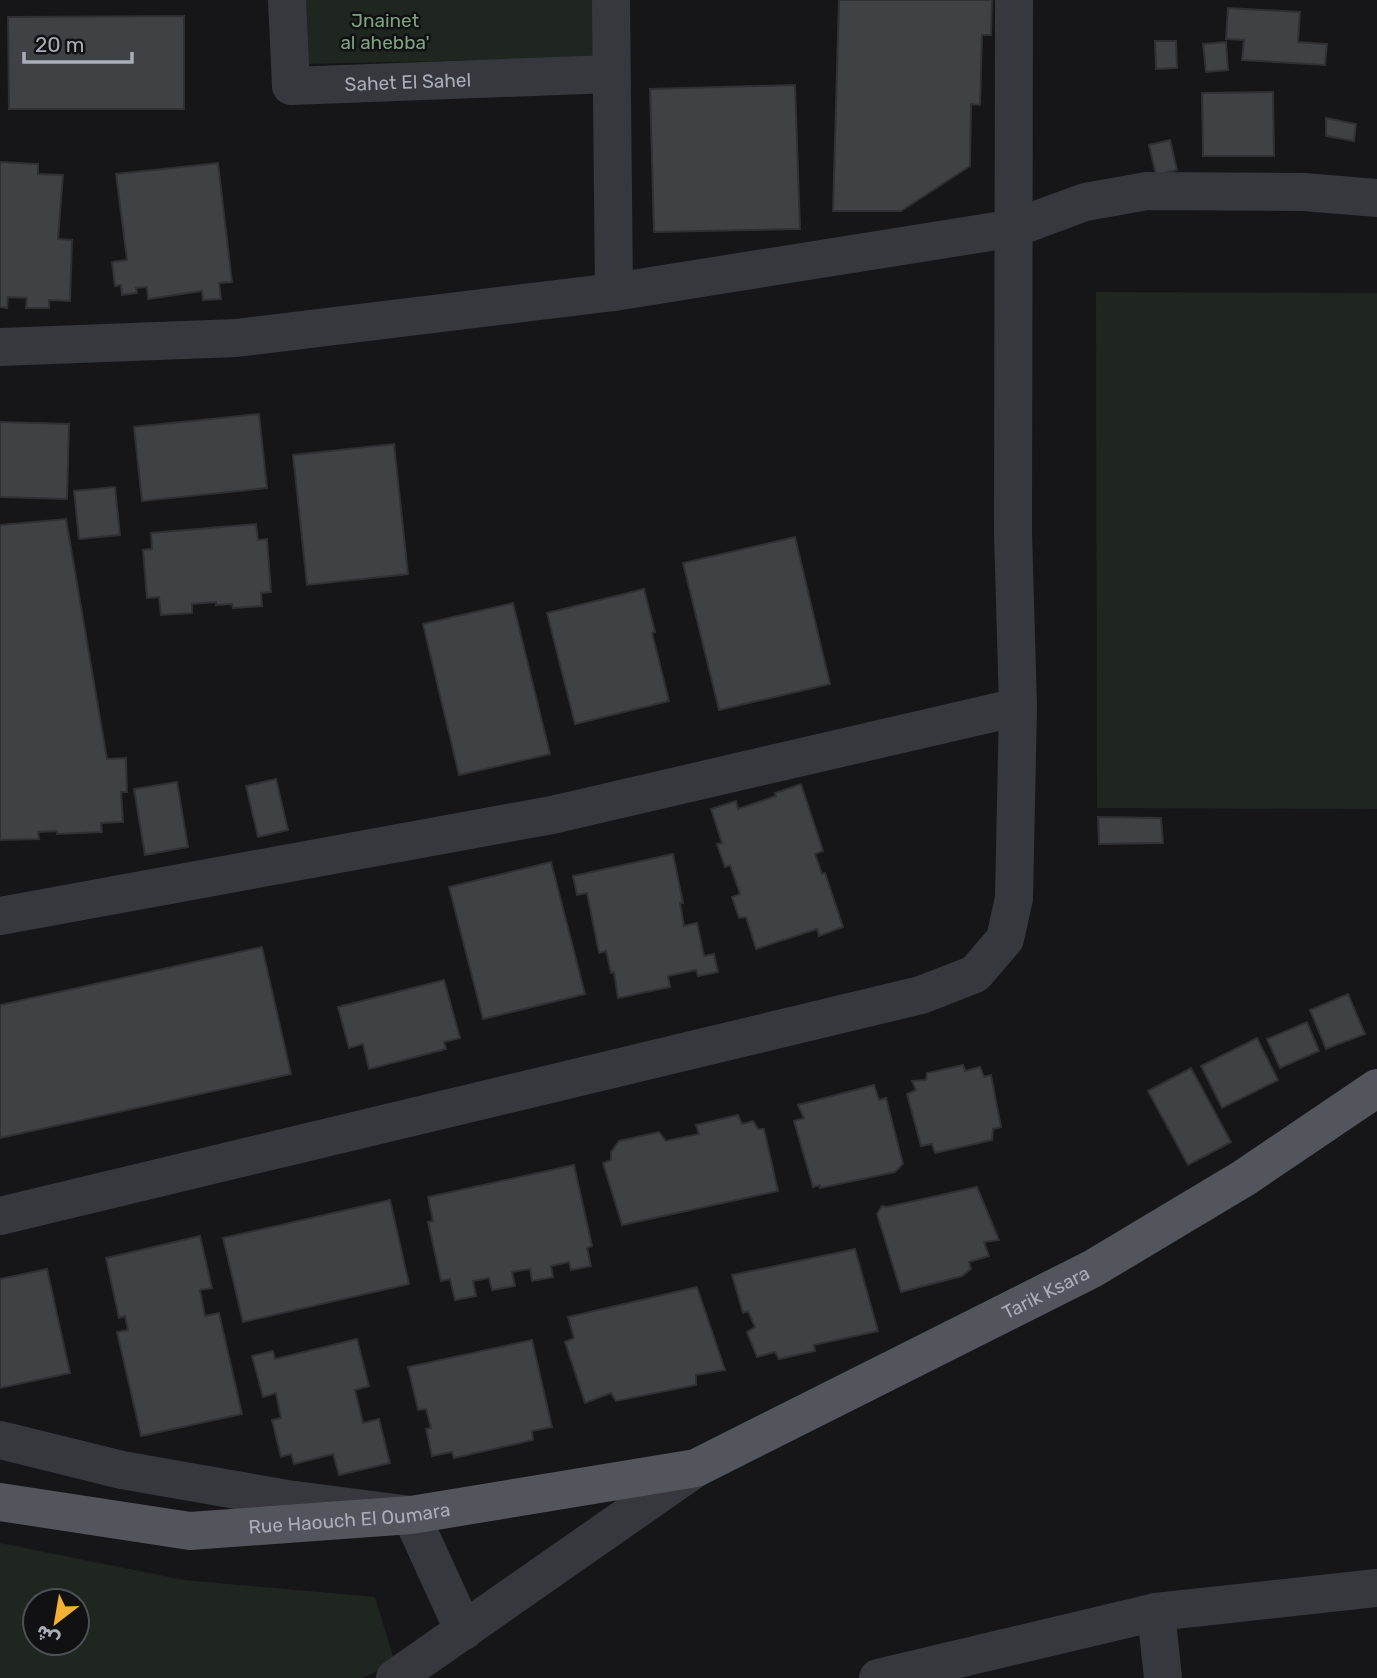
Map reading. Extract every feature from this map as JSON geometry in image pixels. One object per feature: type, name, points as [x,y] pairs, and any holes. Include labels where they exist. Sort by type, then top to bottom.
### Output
[{"type":"main road","name":"Tarik Ksara","points":[[696,1468],[1092,1269],[1244,1178],[1377,1088]]},
{"type":"main road","name":"Rue Haouch El Oumara","points":[[0,1502],[190,1531],[411,1515],[696,1468]]},
{"type":"street","name":"Sahet El Sahel","points":[[287,0],[291,86],[611,74]]},
{"type":"street","points":[[611,0],[614,292]]},
{"type":"street","points":[[0,1216],[921,995],[975,974],[1005,939],[1014,898],[1018,707],[1013,518],[1014,0]]},
{"type":"street","points":[[0,347],[236,338],[614,292],[1014,228],[1085,202],[1147,191],[1304,192],[1377,198]]},
{"type":"street","points":[[0,916],[552,816],[1018,707]]},
{"type":"street","points":[[0,1440],[122,1470],[287,1499],[411,1515],[464,1631]]},
{"type":"street","points":[[395,1678],[696,1468]]},
{"type":"street","points":[[878,1678],[1156,1612],[1377,1588]]},
{"type":"street","points":[[1156,1612],[1164,1678]]},
{"type":"green space","name":"Jnainet al ahebba'","points":[[305,0],[598,0],[600,57],[307,64]]},
{"type":"green space","points":[[1096,292],[1377,293],[1377,809],[1097,808]]},
{"type":"green space","points":[[0,1543],[184,1580],[375,1597],[395,1663],[362,1678],[0,1678]]},
{"type":"building","points":[[839,0],[992,0],[991,35],[982,35],[980,105],[971,104],[970,166],[901,211],[833,211]]},
{"type":"building","points":[[1228,8],[1300,12],[1298,42],[1327,44],[1325,65],[1242,60],[1244,40],[1226,39]]},
{"type":"building","points":[[184,16],[184,109],[9,109],[8,17]]},
{"type":"building","points":[[1155,41],[1176,41],[1177,68],[1156,69]]},
{"type":"building","points":[[1226,42],[1228,70],[1206,72],[1203,44]]},
{"type":"building","points":[[795,85],[800,229],[654,232],[650,89]]},
{"type":"building","points":[[1273,92],[1274,156],[1203,156],[1202,93]]},
{"type":"building","points":[[1326,118],[1356,124],[1354,141],[1326,136]]},
{"type":"building","points":[[1170,140],[1177,170],[1156,175],[1149,145]]},
{"type":"building","points":[[0,162],[38,164],[38,174],[63,175],[58,239],[72,240],[70,301],[49,300],[49,308],[26,308],[27,298],[8,297],[7,308],[0,307]]},
{"type":"building","points":[[218,163],[232,282],[219,283],[221,299],[203,300],[202,291],[148,299],[147,287],[136,288],[137,293],[122,295],[121,285],[115,286],[112,262],[127,260],[116,174]]},
{"type":"building","points":[[259,414],[267,488],[142,501],[134,427]]},
{"type":"building","points":[[0,422],[69,424],[67,499],[0,497]]},
{"type":"building","points":[[394,444],[408,574],[307,585],[293,455]]},
{"type":"building","points":[[115,487],[120,535],[79,539],[74,491]]},
{"type":"building","points":[[66,519],[107,759],[126,758],[127,792],[121,792],[123,822],[101,823],[102,832],[38,832],[39,839],[0,840],[0,525]]},
{"type":"building","points":[[256,524],[258,540],[267,539],[271,592],[261,593],[262,606],[233,608],[232,604],[216,605],[216,602],[192,604],[192,613],[161,615],[159,597],[147,598],[143,550],[152,549],[151,533]]},
{"type":"building","points":[[795,537],[830,684],[719,710],[683,563]]},
{"type":"building","points":[[644,589],[669,701],[575,724],[547,613]]},
{"type":"building","points":[[513,603],[550,754],[459,775],[423,624]]},
{"type":"building","points":[[276,779],[288,830],[258,837],[246,786]]},
{"type":"building","points":[[177,782],[188,847],[145,855],[134,789]]},
{"type":"building","points":[[801,784],[823,851],[815,854],[822,874],[825,873],[843,927],[819,936],[817,929],[756,949],[746,917],[739,918],[732,897],[740,894],[730,865],[725,867],[717,844],[722,843],[711,809],[736,801],[738,809]]},
{"type":"building","points":[[1098,817],[1161,818],[1163,843],[1099,844]]},
{"type":"building","points":[[673,854],[683,903],[680,903],[684,926],[697,923],[704,956],[714,954],[718,972],[698,976],[696,970],[668,976],[670,987],[618,998],[614,972],[611,973],[606,951],[599,953],[587,893],[577,895],[573,876]]},
{"type":"building","points":[[551,862],[585,994],[483,1019],[449,887]]},
{"type":"building","points":[[262,947],[291,1074],[0,1138],[0,1005]]},
{"type":"building","points":[[444,980],[460,1038],[444,1042],[446,1049],[369,1069],[363,1044],[349,1048],[338,1007]]},
{"type":"building","points":[[1348,994],[1365,1034],[1326,1049],[1310,1010]]},
{"type":"building","points":[[1307,1022],[1319,1051],[1280,1068],[1267,1039]]},
{"type":"building","points":[[1257,1038],[1278,1080],[1222,1108],[1201,1066]]},
{"type":"building","points":[[963,1065],[965,1071],[980,1067],[984,1077],[991,1075],[1001,1127],[993,1129],[992,1140],[935,1153],[932,1144],[921,1146],[907,1094],[916,1090],[912,1081],[926,1080],[927,1073]]},
{"type":"building","points":[[1191,1068],[1231,1142],[1188,1165],[1148,1091]]},
{"type":"building","points":[[874,1085],[879,1100],[886,1098],[903,1164],[895,1172],[820,1188],[820,1185],[813,1187],[794,1121],[804,1118],[798,1105]]},
{"type":"building","points":[[738,1115],[742,1124],[753,1121],[758,1129],[764,1129],[778,1191],[622,1225],[603,1163],[611,1160],[611,1152],[619,1141],[659,1132],[666,1141],[699,1134],[696,1125]]},
{"type":"building","points":[[574,1165],[592,1246],[587,1248],[591,1266],[571,1270],[569,1262],[551,1266],[553,1277],[532,1281],[530,1269],[512,1272],[515,1286],[492,1290],[489,1278],[473,1281],[476,1296],[455,1300],[450,1279],[441,1281],[428,1222],[433,1221],[428,1197]]},
{"type":"building","points":[[977,1187],[999,1240],[984,1242],[989,1256],[969,1262],[971,1269],[962,1276],[901,1292],[877,1214],[882,1206]]},
{"type":"building","points":[[390,1200],[409,1284],[243,1322],[223,1238]]},
{"type":"building","points":[[200,1236],[212,1288],[200,1290],[205,1316],[219,1313],[242,1414],[141,1436],[117,1332],[128,1330],[125,1316],[119,1318],[106,1258]]},
{"type":"building","points":[[855,1249],[878,1331],[814,1345],[815,1351],[779,1359],[775,1352],[757,1357],[747,1332],[755,1327],[748,1311],[743,1313],[732,1275]]},
{"type":"building","points":[[47,1269],[70,1373],[0,1388],[0,1279]]},
{"type":"building","points":[[697,1287],[725,1370],[696,1375],[696,1385],[616,1401],[611,1393],[585,1403],[565,1342],[574,1338],[568,1317]]},
{"type":"building","points":[[357,1339],[369,1386],[355,1390],[363,1423],[379,1419],[390,1463],[339,1475],[333,1454],[294,1464],[291,1454],[281,1457],[272,1420],[281,1418],[276,1393],[263,1397],[252,1356],[273,1351],[275,1359]]},
{"type":"building","points":[[532,1340],[552,1427],[532,1431],[533,1440],[454,1458],[452,1452],[432,1456],[426,1429],[431,1428],[426,1409],[418,1410],[408,1367]]}]
